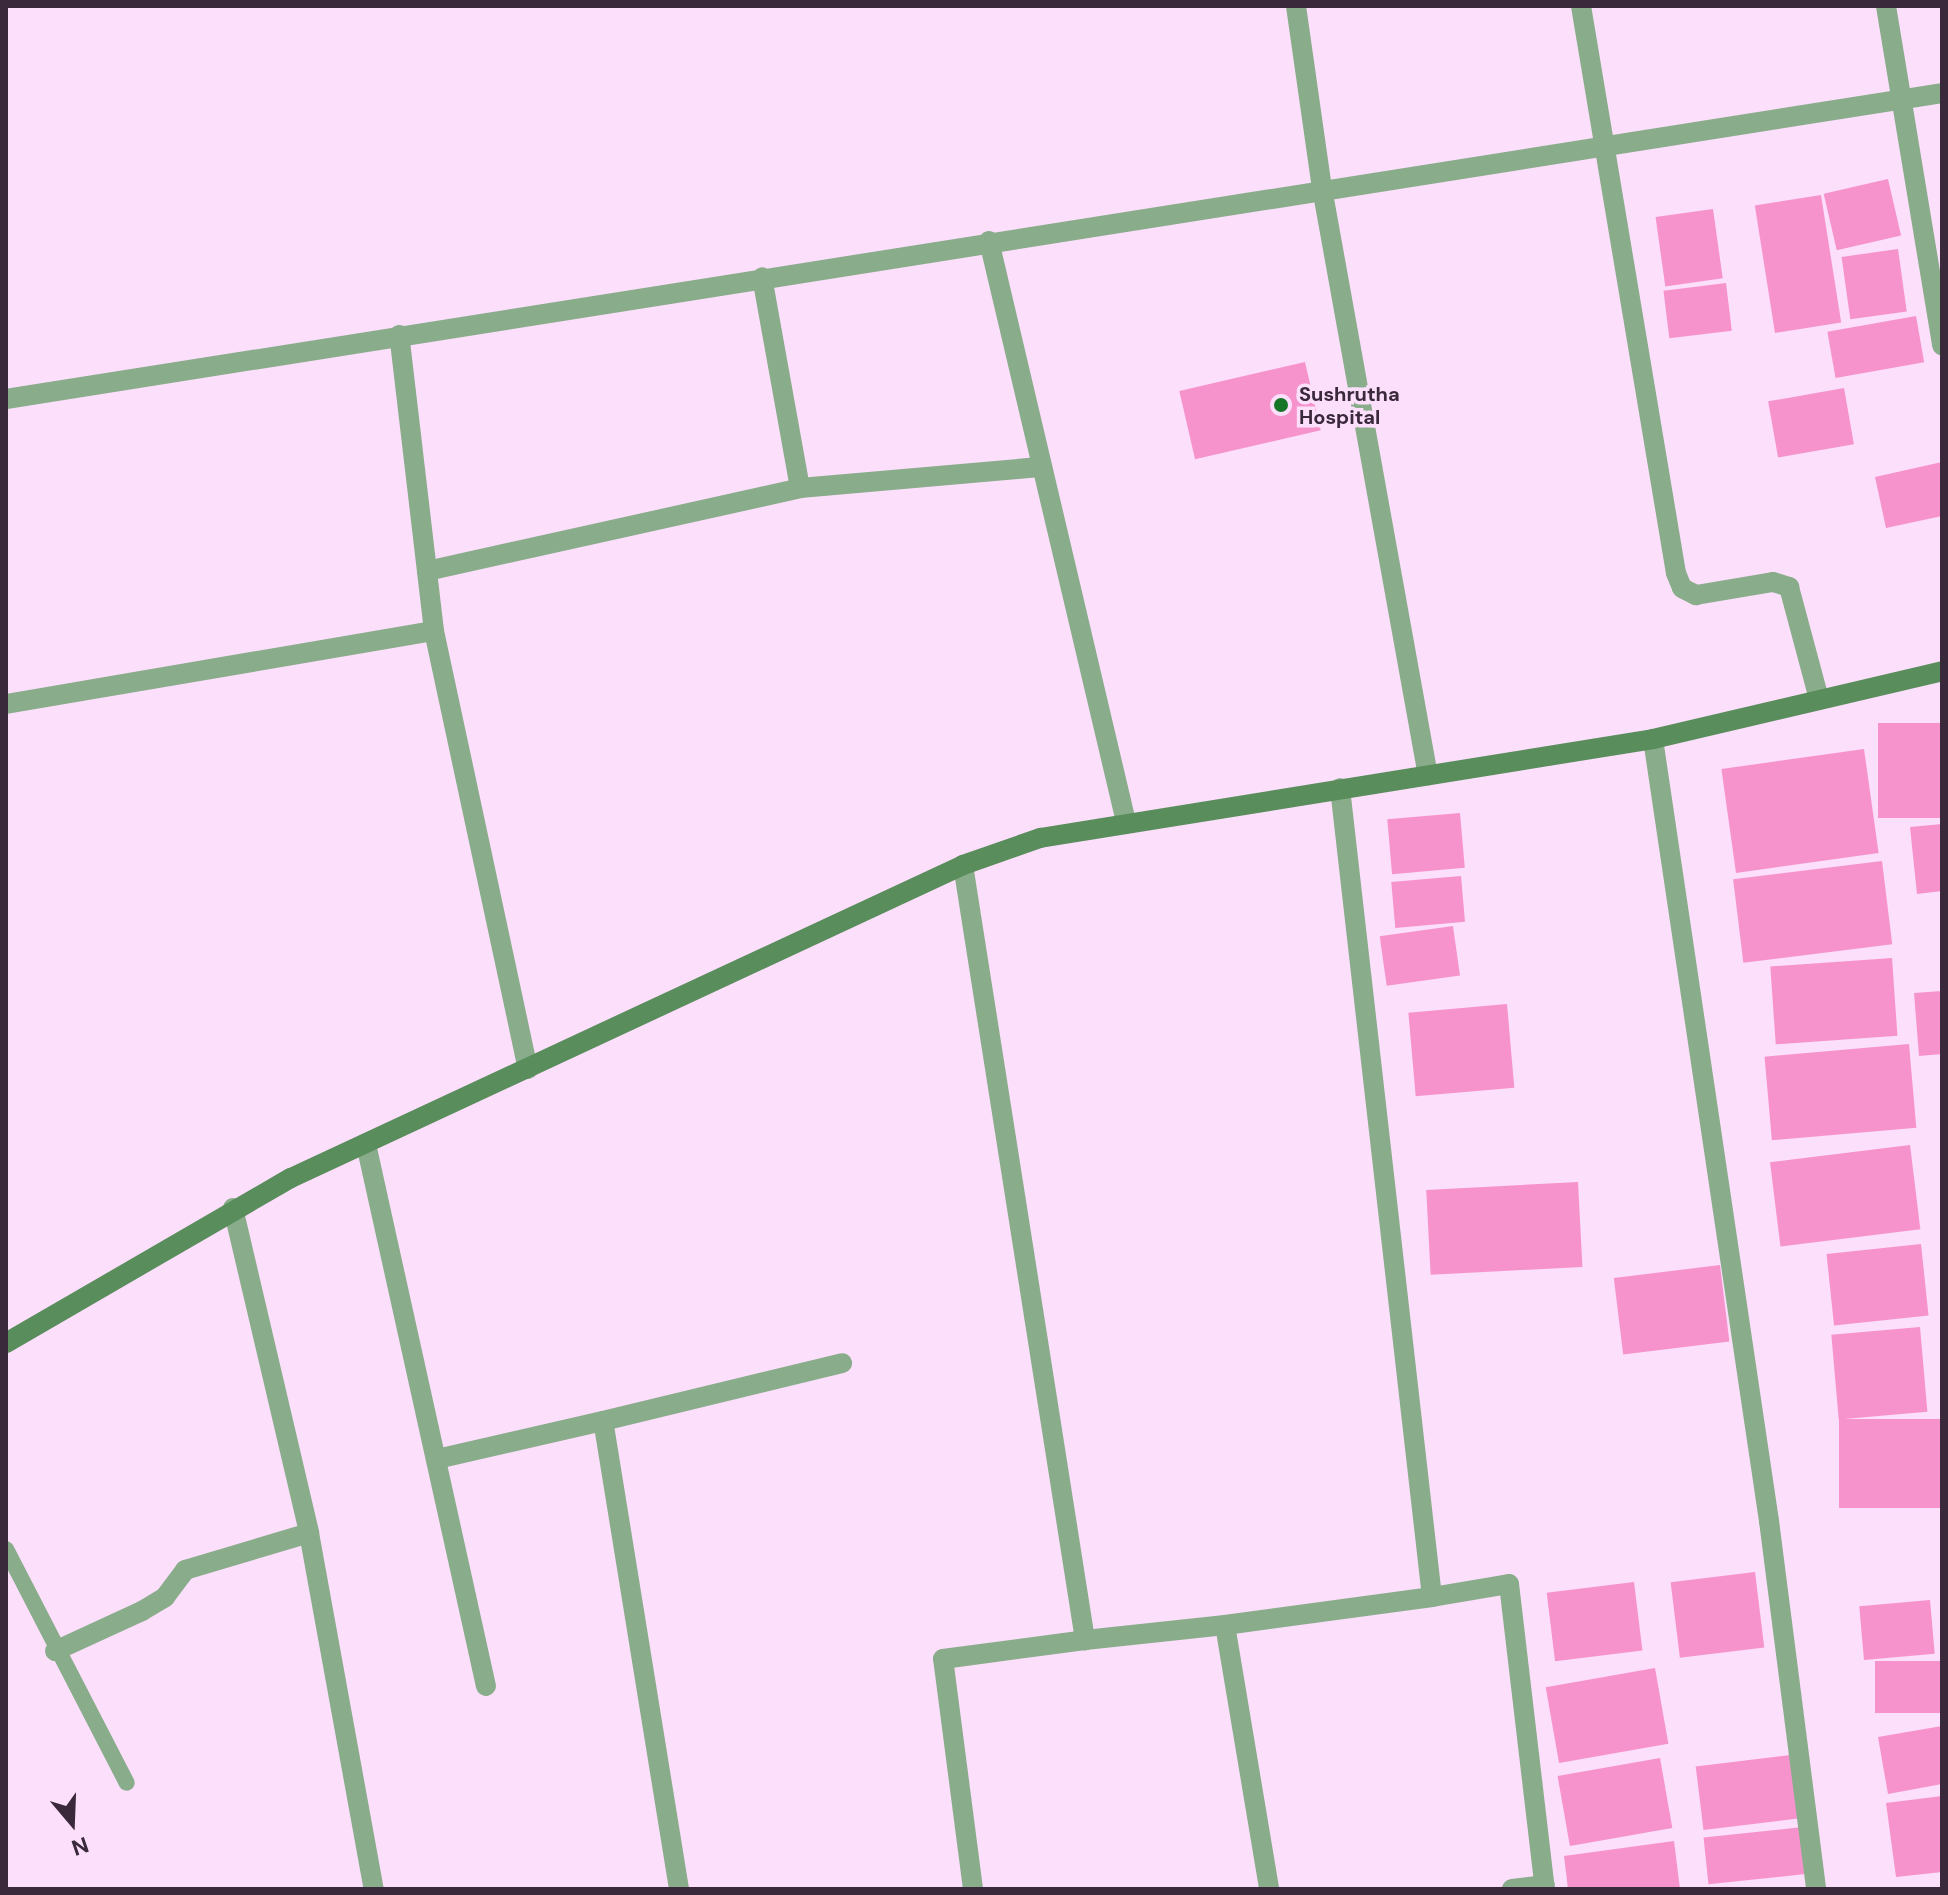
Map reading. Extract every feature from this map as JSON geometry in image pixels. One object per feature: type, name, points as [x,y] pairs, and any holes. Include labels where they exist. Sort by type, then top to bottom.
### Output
[{"type":"main road","points":[[6,1343],[233,1208],[963,865],[1040,838],[1653,739],[1942,671]]},
{"type":"street","points":[[1296,6],[1322,188],[1428,776]]},
{"type":"street","points":[[1581,6],[1676,573],[1682,588],[1696,595],[1773,582],[1789,587],[1819,699]]},
{"type":"street","points":[[1886,6],[1942,345]]},
{"type":"street","points":[[6,399],[1603,143],[1942,93]]},
{"type":"street","points":[[989,241],[1126,822]]},
{"type":"street","points":[[762,277],[800,488]]},
{"type":"street","points":[[399,335],[434,631],[528,1069]]},
{"type":"street","points":[[427,571],[800,488],[1042,467]]},
{"type":"street","points":[[6,704],[434,631]]},
{"type":"street","points":[[1653,739],[1769,1521],[1816,1889]]},
{"type":"street","points":[[1340,788],[1432,1597]]},
{"type":"street","points":[[963,865],[1085,1640]]},
{"type":"street","points":[[366,1144],[486,1686]]},
{"type":"street","points":[[233,1208],[309,1533],[374,1889]]},
{"type":"street","points":[[437,1459],[842,1363]]},
{"type":"street","points":[[603,1421],[679,1889]]},
{"type":"street","points":[[55,1651],[142,1611],[198,1564],[309,1533]]},
{"type":"street","points":[[973,1889],[943,1659],[1225,1625],[1509,1584],[1545,1887],[1512,1889]]},
{"type":"street","points":[[1225,1625],[1269,1889]]},
{"type":"lane","points":[[6,1549],[55,1651],[127,1783]]},
{"type":"building","points":[[1888,179],[1901,236],[1837,250],[1824,194]]},
{"type":"building","points":[[1821,195],[1841,322],[1775,333],[1755,205]]},
{"type":"building","points":[[1713,209],[1723,278],[1665,286],[1656,217]]},
{"type":"building","points":[[1898,249],[1907,311],[1850,319],[1842,257]]},
{"type":"building","points":[[1726,283],[1732,331],[1669,338],[1663,291]]},
{"type":"building","points":[[1916,316],[1924,362],[1836,378],[1827,332]]},
{"type":"building","points":[[1305,362],[1321,430],[1195,459],[1179,391]]},
{"type":"building","points":[[1844,388],[1854,444],[1778,458],[1768,401]]},
{"type":"building","points":[[1942,462],[1942,516],[1886,528],[1875,477]]},
{"type":"building","points":[[1878,723],[1942,723],[1942,818],[1878,818]]},
{"type":"building","points":[[1864,749],[1879,853],[1736,873],[1721,769]]},
{"type":"building","points":[[1460,813],[1465,868],[1392,874],[1387,819]]},
{"type":"building","points":[[1942,824],[1942,891],[1917,894],[1910,827]]},
{"type":"building","points":[[1882,861],[1892,944],[1743,963],[1733,879]]},
{"type":"building","points":[[1461,876],[1465,922],[1395,928],[1391,882]]},
{"type":"building","points":[[1453,926],[1460,976],[1387,986],[1380,936]]},
{"type":"building","points":[[1892,958],[1897,1036],[1776,1044],[1770,967]]},
{"type":"building","points":[[1942,991],[1942,1054],[1919,1056],[1914,993]]},
{"type":"building","points":[[1507,1004],[1514,1088],[1416,1096],[1408,1013]]},
{"type":"building","points":[[1909,1044],[1916,1128],[1772,1140],[1765,1057]]},
{"type":"building","points":[[1910,1145],[1920,1229],[1780,1247],[1770,1162]]},
{"type":"building","points":[[1578,1182],[1582,1267],[1431,1275],[1426,1190]]},
{"type":"building","points":[[1921,1244],[1929,1316],[1834,1326],[1827,1254]]},
{"type":"building","points":[[1720,1265],[1729,1341],[1623,1354],[1614,1278]]},
{"type":"building","points":[[1920,1327],[1927,1412],[1839,1419],[1831,1335]]},
{"type":"building","points":[[1839,1419],[1942,1419],[1942,1508],[1839,1508]]},
{"type":"building","points":[[1755,1572],[1764,1647],[1680,1658],[1671,1582]]},
{"type":"building","points":[[1634,1582],[1642,1650],[1555,1661],[1547,1593]]},
{"type":"building","points":[[1930,1600],[1935,1654],[1864,1660],[1859,1606]]},
{"type":"building","points":[[1875,1661],[1942,1661],[1942,1713],[1875,1713]]},
{"type":"building","points":[[1655,1668],[1668,1744],[1559,1763],[1546,1687]]},
{"type":"building","points":[[1942,1726],[1942,1784],[1888,1794],[1878,1737]]},
{"type":"building","points":[[1790,1755],[1798,1819],[1704,1830],[1696,1767]]},
{"type":"building","points":[[1660,1758],[1672,1828],[1570,1846],[1558,1776]]},
{"type":"building","points":[[1942,1796],[1942,1872],[1896,1877],[1886,1803]]},
{"type":"building","points":[[1803,1827],[1808,1874],[1708,1884],[1704,1837]]},
{"type":"building","points":[[1674,1841],[1680,1889],[1568,1889],[1564,1856]]},
{"type":"place","name":"Sushrutha Hospital","points":[[1281,405]]}]
